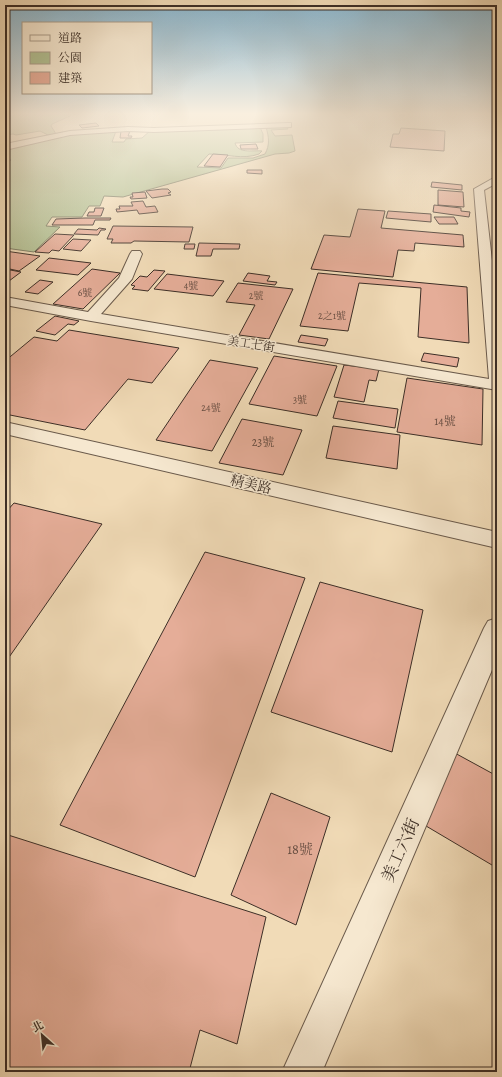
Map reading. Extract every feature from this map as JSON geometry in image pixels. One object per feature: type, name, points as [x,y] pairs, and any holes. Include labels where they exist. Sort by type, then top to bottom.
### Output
[{"type":"street","points":[[497,179],[479,189],[482,237],[497,380]]},
{"type":"street","points":[[482,237],[497,238]]},
{"type":"street","points":[[91,318],[125,279],[136,254]]},
{"type":"street","name":"美工七街","points":[[5,301],[91,318],[497,385]]},
{"type":"street","name":"精美路","points":[[5,428],[497,540]]},
{"type":"street","name":"美工六街","points":[[302,1072],[497,628]]},
{"type":"green space","points":[[6,163],[200,163],[197,167],[221,168],[224,163],[242,163],[123,197],[104,196],[100,206],[89,206],[82,217],[52,217],[46,226],[60,227],[34,252],[5,248]]},
{"type":"building","points":[[206,163],[222,163],[220,167],[204,166]]},
{"type":"building","points":[[247,170],[262,170],[262,174],[247,173]]},
{"type":"building","points":[[432,182],[462,185],[462,190],[431,187]]},
{"type":"building","points":[[493,187],[497,187],[497,216]]},
{"type":"building","points":[[168,189],[171,192],[168,193],[171,195],[152,198],[146,191]]},
{"type":"building","points":[[438,190],[463,192],[464,207],[438,205]]},
{"type":"building","points":[[145,192],[147,198],[131,199],[130,197],[133,197],[132,193]]},
{"type":"building","points":[[143,201],[146,207],[155,206],[158,212],[139,214],[137,210],[117,212],[116,209],[120,209],[119,206],[133,206],[131,202]]},
{"type":"building","points":[[434,205],[461,208],[461,211],[470,212],[469,217],[433,212]]},
{"type":"building","points":[[95,208],[104,208],[101,216],[87,216],[89,212],[94,212]]},
{"type":"building","points":[[358,209],[385,211],[381,228],[463,235],[464,247],[415,243],[414,251],[398,250],[393,277],[311,269],[324,235],[350,237]]},
{"type":"building","points":[[388,211],[431,214],[431,222],[386,218]]},
{"type":"building","points":[[434,217],[454,217],[458,224],[439,224]]},
{"type":"building","points":[[111,218],[110,220],[95,220],[93,225],[52,225],[56,219]]},
{"type":"building","points":[[113,226],[193,227],[189,242],[134,241],[131,243],[111,243],[113,239],[107,239]]},
{"type":"building","points":[[99,228],[106,229],[101,230],[98,235],[74,234],[78,229],[97,230]]},
{"type":"building","points":[[55,234],[74,235],[59,251],[52,250],[49,253],[35,252]]},
{"type":"building","points":[[73,239],[91,240],[81,251],[63,249]]},
{"type":"building","points":[[199,243],[240,244],[239,249],[213,249],[211,256],[196,256]]},
{"type":"building","points":[[185,244],[195,244],[194,249],[184,249]]},
{"type":"building","points":[[5,251],[40,256],[19,271],[5,268]]},
{"type":"building","points":[[49,258],[91,263],[78,275],[36,270]]},
{"type":"building","points":[[5,269],[21,272],[5,284]]},
{"type":"building","points":[[92,269],[120,273],[83,309],[53,304]]},
{"type":"building","points":[[154,270],[165,271],[148,291],[132,289],[135,286],[131,285],[140,276],[147,277]]},
{"type":"building","points":[[248,273],[270,276],[267,281],[277,282],[275,285],[243,281]]},
{"type":"building","points":[[318,273],[467,287],[469,343],[418,337],[421,288],[359,283],[348,331],[300,326]]},
{"type":"building","points":[[167,274],[224,281],[213,296],[154,289]]},
{"type":"building","points":[[40,280],[53,282],[38,294],[25,292]]},
{"type":"building","points":[[238,283],[293,289],[269,339],[239,335],[255,305],[226,302]]},
{"type":"building","points":[[55,316],[79,321],[74,325],[68,324],[55,335],[36,331]]},
{"type":"building","points":[[69,330],[179,348],[152,383],[128,379],[85,430],[5,414],[5,361],[34,337],[57,341]]},
{"type":"building","points":[[301,335],[328,339],[325,346],[298,342]]},
{"type":"building","points":[[424,353],[459,358],[457,367],[421,361]]},
{"type":"building","points":[[274,356],[337,366],[317,416],[249,404]]},
{"type":"building","points":[[210,360],[258,368],[212,451],[156,440]]},
{"type":"building","points":[[344,365],[379,369],[376,381],[369,380],[364,402],[334,397]]},
{"type":"building","points":[[407,378],[483,389],[482,445],[397,432]]},
{"type":"building","points":[[338,401],[398,409],[395,428],[333,418]]},
{"type":"building","points":[[242,419],[302,430],[283,475],[219,463]]},
{"type":"building","points":[[333,426],[400,435],[397,469],[326,458]]},
{"type":"building","points":[[14,503],[102,524],[5,663],[5,513]]},
{"type":"building","points":[[205,552],[305,578],[195,877],[60,825]]},
{"type":"building","points":[[320,582],[423,610],[392,752],[271,712]]},
{"type":"building","points":[[453,752],[497,776],[497,868],[421,823]]},
{"type":"building","points":[[271,793],[330,817],[296,925],[231,895]]},
{"type":"building","points":[[5,834],[266,917],[237,1044],[200,1030],[189,1072],[5,1072]]}]
